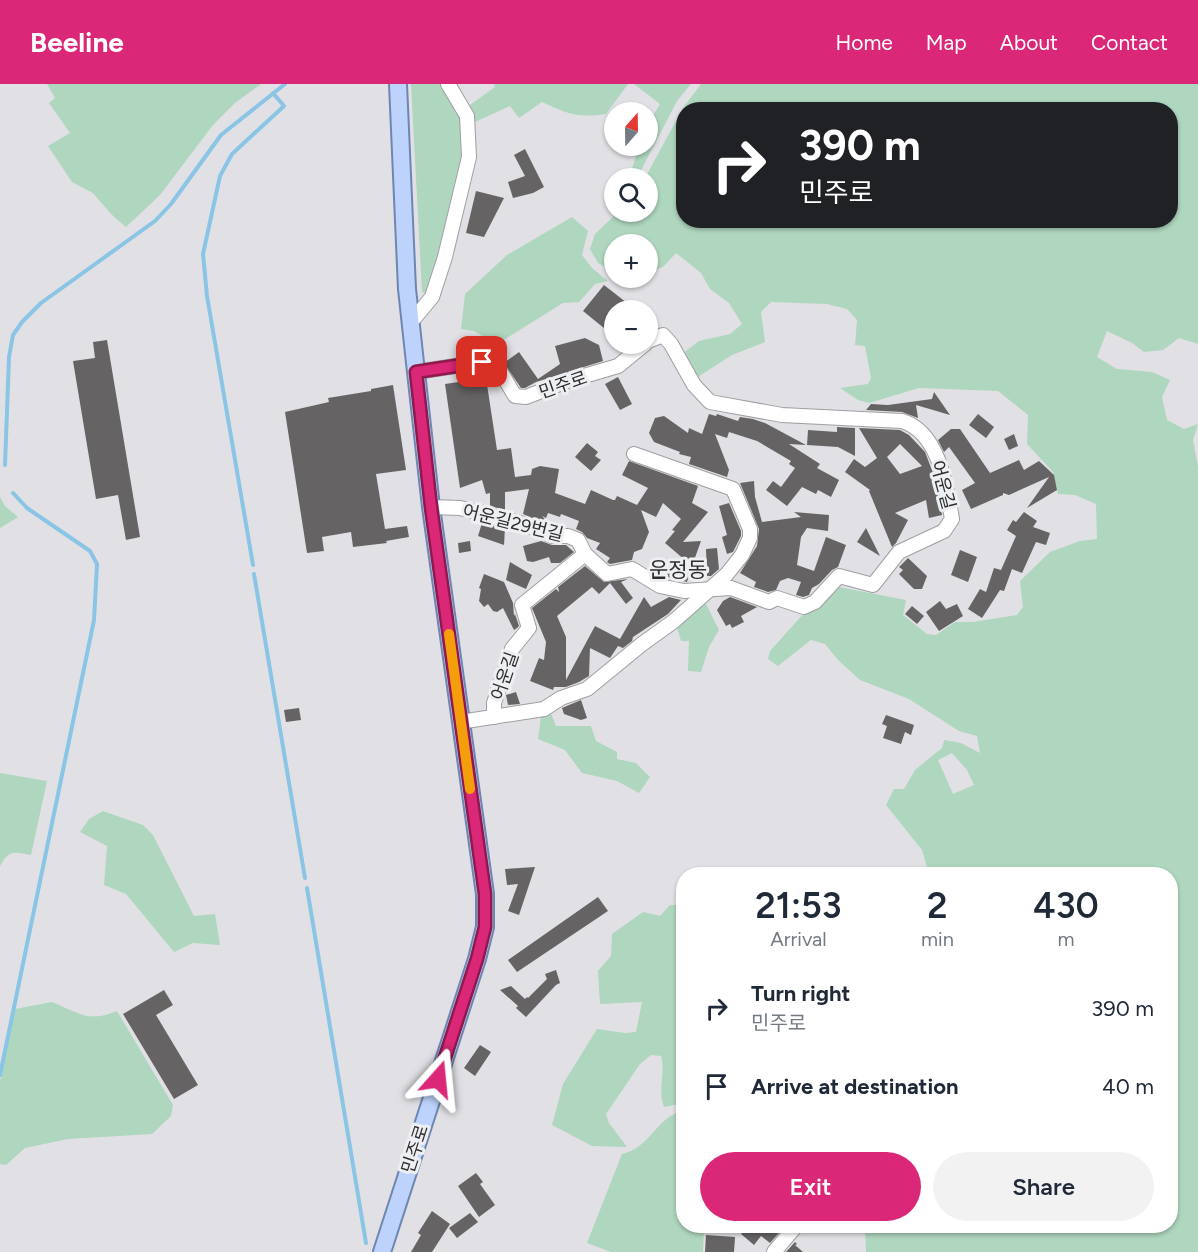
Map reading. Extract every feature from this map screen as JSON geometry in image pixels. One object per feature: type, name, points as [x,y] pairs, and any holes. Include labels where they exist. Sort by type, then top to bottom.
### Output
[{"type":"main road","name":"민주로","points":[[382,1252],[477,959],[485,927],[485,894],[431,507],[407,289],[398,84]]},
{"type":"street","points":[[412,321],[432,297],[445,257],[469,157],[467,116],[448,84]]},
{"type":"street","name":"민주로","points":[[658,337],[663,335]]},
{"type":"street","name":"어운길","points":[[663,335],[671,344],[694,386],[710,402],[782,415],[902,421],[914,424],[933,448],[947,488],[952,519],[944,531],[899,552],[873,585],[839,576],[815,602],[804,607],[777,598],[769,602],[731,588],[712,588]]},
{"type":"street","name":"민주로","points":[[416,372],[482,362],[502,374],[515,396],[526,397],[567,381],[618,366],[632,354]]},
{"type":"street","name":"어운길","points":[[460,722],[544,709],[561,698],[587,689],[674,621],[727,574],[742,555],[750,538],[750,530],[733,489],[634,454]]},
{"type":"street","name":"어운길29번길","points":[[431,507],[460,508],[524,524],[552,536],[568,536],[578,540],[585,554],[608,574],[632,570],[660,586],[684,591],[712,588]]},
{"type":"street","name":"어운길29번길","points":[[522,605],[585,554]]},
{"type":"street","name":"어운길","points":[[494,717],[494,703],[512,649],[529,628],[522,605]]},
{"type":"street","points":[[774,1252],[790,1233]]},
{"type":"green space","points":[[47,84],[261,84],[235,103],[213,125],[160,195],[126,227],[93,193],[72,182],[48,146],[70,133],[49,103],[55,98]]},
{"type":"green space","points":[[411,84],[442,84],[460,117],[463,133],[462,154],[452,204],[426,293],[422,292]]},
{"type":"green space","points":[[494,84],[628,84],[615,102],[604,102],[604,114],[587,116],[573,114],[542,102],[519,118],[510,106],[475,122],[470,105],[495,87]]},
{"type":"green space","points":[[634,84],[691,84],[676,102],[658,138],[660,104],[658,102]]},
{"type":"green space","points":[[701,84],[1198,84],[1198,344],[1179,338],[1163,350],[1144,352],[1132,343],[1107,331],[1097,357],[1117,369],[1152,372],[1170,380],[1162,397],[1167,420],[1184,429],[1198,424],[1193,440],[1198,466],[1198,1252],[866,1252],[865,1233],[1178,1233],[1178,867],[927,867],[922,850],[886,805],[894,789],[904,789],[915,770],[942,748],[944,740],[961,743],[980,753],[977,736],[959,731],[909,699],[860,680],[838,660],[825,644],[811,640],[778,666],[768,659],[770,651],[806,611],[822,603],[839,587],[906,600],[903,615],[927,634],[936,635],[955,622],[973,622],[1017,615],[1023,607],[1020,581],[1050,552],[1080,541],[1097,539],[1096,504],[1075,495],[1058,494],[1053,472],[1027,444],[1028,415],[998,391],[919,388],[869,403],[858,400],[840,388],[868,384],[871,378],[865,346],[855,345],[857,320],[847,309],[827,304],[771,302],[761,312],[765,342],[732,355],[693,380],[682,354],[699,341],[730,334],[742,324],[729,303],[710,289],[701,273],[676,253],[663,267],[658,269],[658,234],[604,234],[604,267],[598,263],[590,249],[595,234],[608,222],[658,222],[658,168],[650,168],[676,121],[676,228],[1178,228],[1178,102],[688,102]],"holes":[[[952,753],[967,770],[974,785],[953,794],[938,760]]]},
{"type":"green space","points":[[636,156],[648,156],[642,168],[632,168]]},
{"type":"green space","points":[[572,217],[588,231],[582,255],[592,268],[604,278],[604,282],[595,284],[579,302],[563,303],[497,344],[474,331],[461,329],[465,294],[507,255]]},
{"type":"green space","points":[[0,497],[5,506],[18,517],[0,528]]},
{"type":"green space","points":[[705,602],[719,630],[709,647],[701,672],[688,671],[689,641],[681,641],[677,627]]},
{"type":"green space","points":[[550,711],[556,726],[591,726],[596,741],[617,752],[617,759],[636,763],[650,777],[639,793],[617,781],[582,773],[565,750],[538,739],[541,716]]},
{"type":"green space","points":[[0,773],[47,781],[31,855],[10,854],[0,866]]},
{"type":"green space","points":[[103,811],[143,825],[153,835],[194,916],[215,914],[220,945],[193,943],[174,952],[126,894],[104,885],[107,846],[80,832],[89,819]]},
{"type":"green space","points":[[670,905],[676,905],[676,1105],[664,1107],[661,1093],[663,1069],[661,1056],[651,1055],[640,1064],[606,1114],[609,1123],[627,1147],[592,1146],[552,1125],[563,1084],[597,1029],[625,1033],[636,1032],[642,1002],[600,1004],[598,971],[611,956],[612,934],[643,912],[660,916]]},
{"type":"green space","points":[[52,1002],[77,1013],[91,1016],[107,1015],[117,1011],[173,1105],[171,1116],[152,1134],[68,1139],[25,1148],[6,1165],[0,1164],[0,1081],[15,1009]]},
{"type":"green space","points":[[675,1114],[676,1233],[704,1233],[703,1252],[611,1252],[587,1243],[622,1154],[640,1145]]},
{"type":"building","points":[[525,149],[544,187],[533,193],[513,198],[508,182],[525,176],[514,155]]},
{"type":"building","points":[[476,191],[504,198],[484,237],[466,233]]},
{"type":"building","points":[[604,285],[604,288],[608,288],[623,300],[604,300],[604,328],[583,311]]},
{"type":"building","points":[[585,338],[599,345],[603,361],[536,382],[525,388],[521,388],[504,363],[519,352],[538,379],[560,364],[555,346]]},
{"type":"building","points":[[107,340],[140,537],[126,540],[118,495],[96,499],[73,361],[95,358],[93,342]]},
{"type":"building","points":[[618,377],[632,404],[620,410],[605,384]]},
{"type":"building","points":[[486,378],[497,450],[511,448],[515,477],[531,475],[532,469],[540,466],[559,469],[555,493],[585,504],[591,490],[613,500],[617,496],[637,505],[648,488],[622,475],[629,461],[698,486],[692,503],[708,512],[683,542],[701,541],[692,566],[665,543],[681,519],[663,503],[656,517],[641,510],[649,532],[642,549],[634,552],[632,560],[610,564],[607,562],[610,558],[596,549],[600,543],[587,538],[576,529],[579,521],[561,514],[560,517],[548,513],[546,518],[542,516],[551,526],[523,514],[529,489],[505,492],[505,510],[490,506],[490,493],[486,494],[482,480],[460,488],[445,384]]},
{"type":"building","points":[[393,385],[406,470],[376,474],[385,529],[407,526],[409,537],[386,541],[387,543],[353,547],[351,532],[322,537],[324,551],[307,553],[285,412],[329,402],[328,398]]},
{"type":"building","points":[[934,392],[950,415],[916,405],[918,418],[902,412],[866,410],[871,404],[888,405],[932,399]]},
{"type":"building","points":[[709,414],[716,416],[717,414],[738,421],[740,417],[753,419],[806,445],[789,444],[820,464],[817,468],[839,480],[831,497],[818,490],[816,494],[802,487],[787,506],[766,490],[773,481],[781,487],[795,468],[789,464],[791,461],[757,441],[729,432],[727,438],[715,434],[729,470],[727,477],[689,464],[691,457],[654,442],[649,433],[655,418],[664,416],[688,433],[689,428],[702,434]]},
{"type":"building","points":[[978,414],[994,427],[986,438],[969,425]]},
{"type":"building","points":[[837,427],[855,428],[855,456],[838,447],[807,445],[808,430],[837,432]]},
{"type":"building","points":[[859,428],[900,430],[909,435],[925,452],[935,478],[942,515],[929,518],[926,500],[895,513],[908,520],[892,547],[870,490],[845,472],[854,459],[865,467],[877,458]],"holes":[[[900,444],[922,466],[900,474],[887,457]]]},
{"type":"building","points":[[951,429],[960,429],[990,473],[1019,460],[1024,470],[1039,461],[1054,475],[1057,490],[1027,508],[1049,477],[1009,495],[1003,493],[971,509],[962,490],[975,483],[949,447],[944,452],[938,440]]},
{"type":"building","points":[[1014,434],[1018,446],[1009,450],[1004,439]]},
{"type":"building","points":[[587,443],[598,452],[595,456],[601,460],[591,471],[575,457]]},
{"type":"building","points":[[754,481],[755,497],[762,522],[801,517],[794,512],[829,515],[828,531],[807,528],[801,537],[797,565],[814,571],[826,537],[846,545],[838,567],[812,588],[809,595],[803,597],[796,595],[801,582],[788,578],[780,581],[776,590],[768,592],[754,587],[756,582],[740,573],[757,546],[759,529],[740,483]]},
{"type":"building","points":[[729,503],[741,536],[733,552],[727,554],[722,537],[727,535],[719,506]]},
{"type":"building","points":[[1024,512],[1037,521],[1033,527],[1050,533],[1046,545],[1036,542],[1022,573],[1012,569],[1004,591],[1000,590],[982,618],[968,609],[980,589],[986,592],[994,568],[1001,570],[1016,536],[1007,530],[1013,520],[1016,522]]},
{"type":"building","points":[[482,523],[505,528],[504,545],[478,536]]},
{"type":"building","points":[[866,528],[880,556],[857,542]]},
{"type":"building","points":[[470,541],[471,551],[459,553],[458,543]]},
{"type":"building","points":[[541,541],[552,545],[566,545],[574,552],[560,563],[551,563],[549,557],[533,562],[527,561],[523,546]]},
{"type":"building","points":[[717,548],[719,569],[711,576],[707,576],[706,549]]},
{"type":"building","points":[[960,550],[977,557],[968,582],[951,575]]},
{"type":"building","points":[[908,558],[927,576],[922,589],[914,589],[899,574],[903,570],[899,567]]},
{"type":"building","points":[[510,562],[532,575],[526,589],[506,580]]},
{"type":"building","points":[[585,566],[604,582],[628,579],[621,582],[633,598],[626,604],[610,583],[599,594],[592,587],[557,616],[566,637],[566,680],[595,626],[620,639],[644,597],[651,607],[669,597],[681,600],[668,614],[633,637],[632,641],[623,648],[618,646],[610,658],[590,648],[589,676],[566,687],[554,687],[553,690],[530,681],[539,658],[544,660],[546,642],[532,608],[556,589],[559,592],[558,587]]},
{"type":"building","points":[[692,566],[687,582],[660,575],[659,569]]},
{"type":"building","points":[[484,574],[504,582],[519,626],[514,630],[503,608],[497,612],[493,611],[488,604],[484,607],[479,601],[481,589],[479,588]]},
{"type":"building","points":[[730,597],[757,607],[741,616],[744,622],[732,628],[730,624],[726,626],[717,610],[723,601]]},
{"type":"building","points":[[940,601],[946,609],[957,604],[963,616],[939,631],[926,612]]},
{"type":"building","points":[[912,606],[924,616],[917,624],[905,614]]},
{"type":"building","points":[[516,692],[520,704],[508,705],[506,695]]},
{"type":"building","points":[[581,700],[587,718],[581,720],[564,714],[562,708]]},
{"type":"building","points":[[299,708],[301,720],[286,722],[284,710]]},
{"type":"building","points":[[886,715],[914,725],[911,735],[905,732],[901,744],[883,738],[887,726],[882,724]]},
{"type":"building","points":[[535,867],[519,915],[508,911],[518,884],[507,885],[505,869]]},
{"type":"building","points":[[598,897],[608,911],[517,972],[508,960]]},
{"type":"building","points":[[556,970],[560,983],[526,1017],[516,1008],[518,1006],[500,990],[511,986],[525,999],[528,998],[547,979],[545,974]]},
{"type":"building","points":[[164,990],[173,1005],[156,1015],[198,1085],[174,1099],[123,1014]]},
{"type":"building","points":[[480,1045],[491,1052],[475,1076],[464,1068]]},
{"type":"building","points":[[476,1173],[483,1182],[480,1184],[495,1205],[479,1217],[458,1186]]},
{"type":"building","points":[[432,1211],[450,1224],[432,1252],[411,1252],[421,1235],[418,1233]]},
{"type":"building","points":[[470,1213],[478,1222],[457,1238],[449,1228]]},
{"type":"building","points":[[779,1233],[770,1243],[761,1236],[754,1245],[741,1234]]},
{"type":"building","points":[[706,1235],[735,1237],[734,1252],[705,1252]]},
{"type":"building","points":[[795,1242],[797,1244],[795,1245],[803,1252],[786,1252]]},
{"type":"waterway","points":[[5,465],[9,357],[13,335],[22,322],[41,303],[155,221],[171,204],[221,135],[285,84]]},
{"type":"waterway","points":[[253,565],[207,296],[203,254],[220,176],[232,154],[284,106],[273,93]]},
{"type":"waterway","points":[[0,1075],[94,620],[97,564],[90,551],[27,508],[13,493]]},
{"type":"waterway","points":[[254,574],[305,878]]},
{"type":"waterway","points":[[307,888],[366,1243]]},
{"type":"slow traffic","points":[[449,634],[470,789]]},
{"type":"district","name":"운정동","points":[[678,570]]},
{"type":"route","points":[[438,1079],[477,959],[485,927],[485,894],[431,507],[416,372],[482,362]]}]
